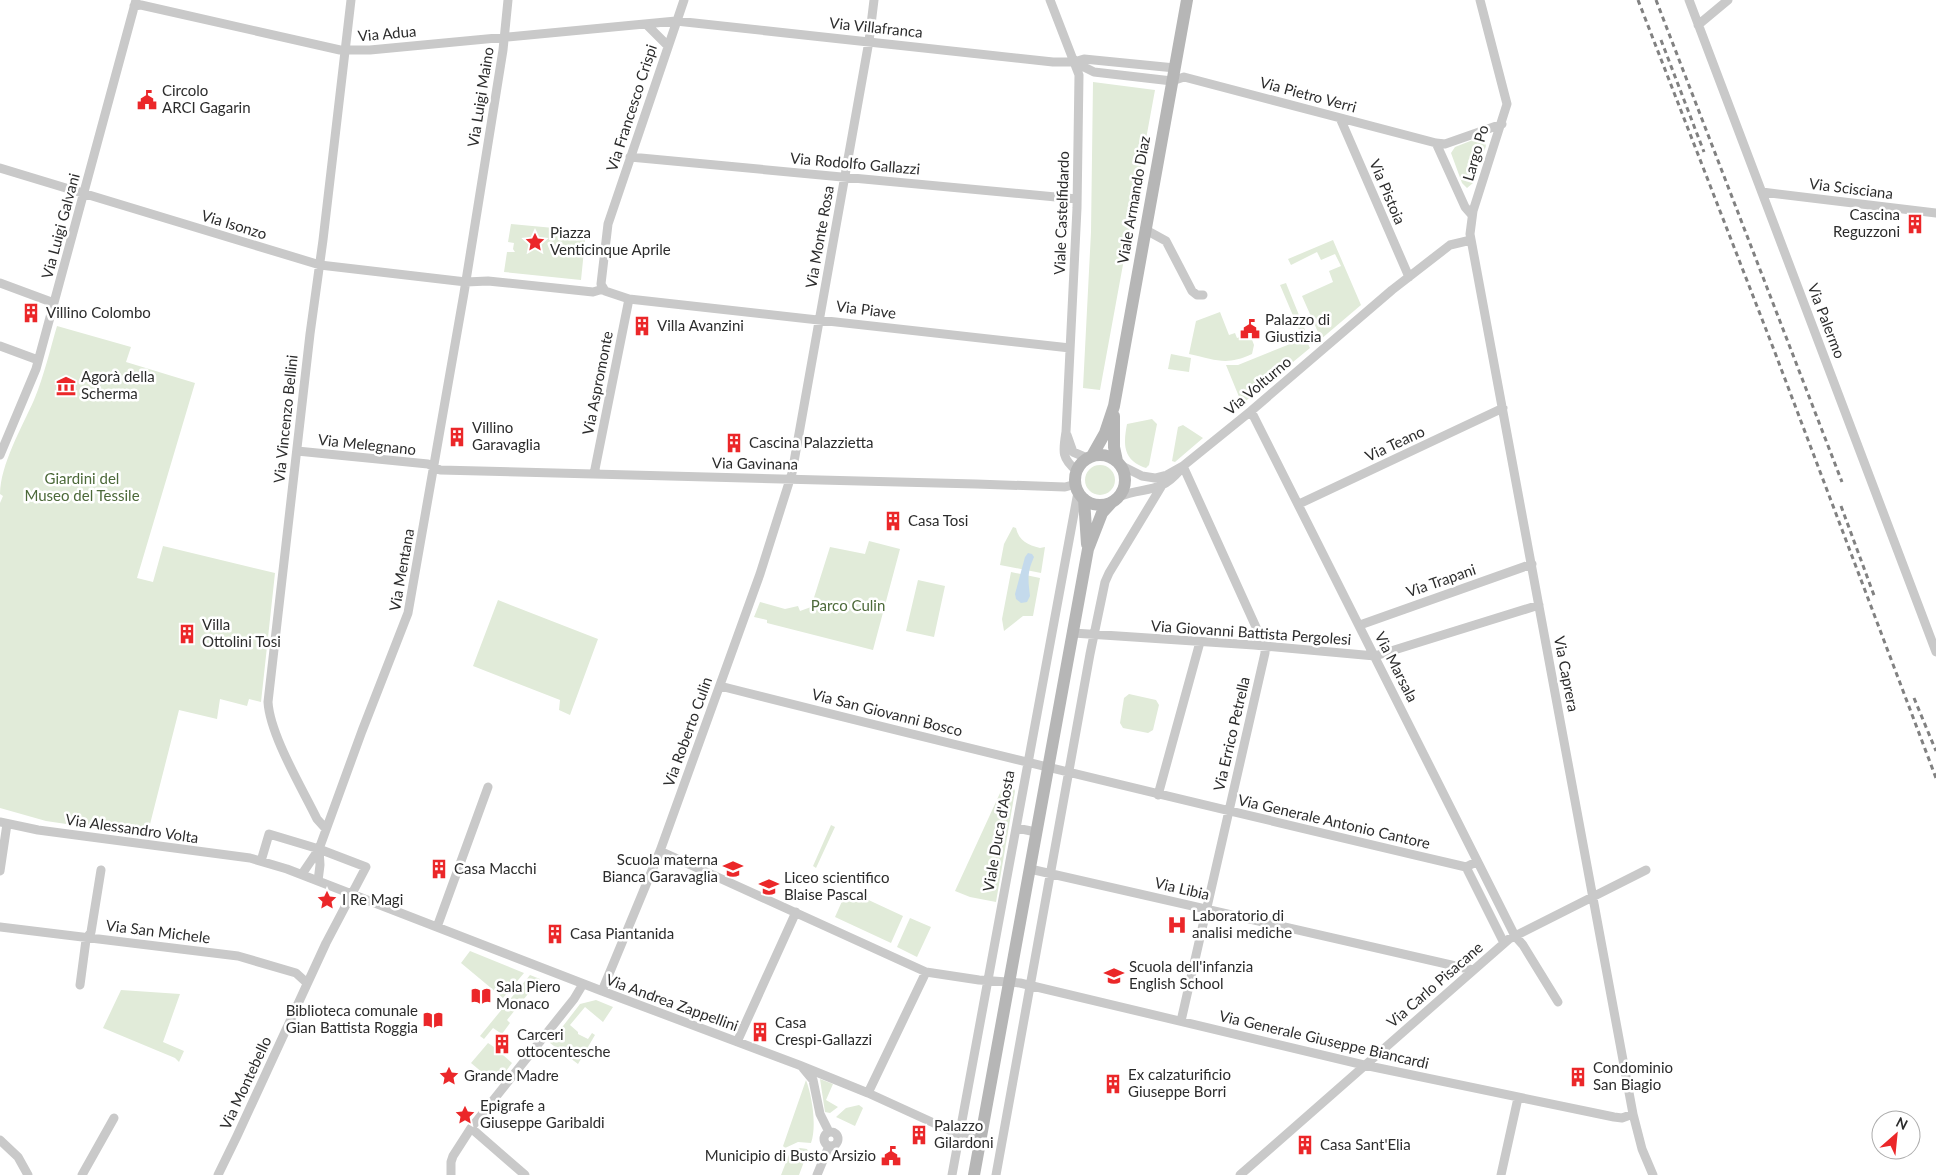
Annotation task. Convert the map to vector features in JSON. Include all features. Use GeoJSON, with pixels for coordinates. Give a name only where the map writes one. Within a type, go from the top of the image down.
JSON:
{"type":"FeatureCollection","features":[{"type":"Feature","properties":{"kind":"main road","name":"Viale Armando Diaz"},"geometry":{"type":"LineString","coordinates":[[1089,457],[1105,433],[1114,406],[1187,0]]}},
{"type":"Feature","properties":{"kind":"main road","name":"Viale Armando Diaz"},"geometry":{"type":"LineString","coordinates":[[1114,406],[1114,447],[1119,463]]}},
{"type":"Feature","properties":{"kind":"main road"},"geometry":{"type":"LineString","coordinates":[[974,1175],[1088,549],[1102,513],[1122,492],[1126,479],[1119,463],[1105,455],[1089,457],[1082,461],[1077,471],[1088,549]]}},
{"type":"Feature","properties":{"kind":"main road"},"geometry":{"type":"LineString","coordinates":[[1079,492],[1096,504],[1104,505],[1115,500]]}},
{"type":"Feature","properties":{"kind":"street","name":"Via Vincenzo Bellini"},"geometry":{"type":"LineString","coordinates":[[326,829],[317,819],[291,767],[272,725],[269,709],[296,452],[351,0]]}},
{"type":"Feature","properties":{"kind":"street","name":"Via Luigi Maino"},"geometry":{"type":"LineString","coordinates":[[466,282],[505,37],[508,0]]}},
{"type":"Feature","properties":{"kind":"street","name":"Via Francesco Crispi"},"geometry":{"type":"LineString","coordinates":[[603,289],[601,284],[608,224],[667,45],[684,0]]}},
{"type":"Feature","properties":{"kind":"street","name":"Via Monte Rosa"},"geometry":{"type":"LineString","coordinates":[[790,479],[869,41],[874,0]]}},
{"type":"Feature","properties":{"kind":"street","name":"Viale Castelfidardo"},"geometry":{"type":"LineString","coordinates":[[1050,0],[1079,75],[1077,199],[1064,456],[1077,471]]}},
{"type":"Feature","properties":{"kind":"street"},"geometry":{"type":"LineString","coordinates":[[1480,0],[1507,101],[1502,124]]}},
{"type":"Feature","properties":{"kind":"street","name":"Via Palermo"},"geometry":{"type":"LineString","coordinates":[[1689,0],[1936,652]]}},
{"type":"Feature","properties":{"kind":"street"},"geometry":{"type":"LineString","coordinates":[[1698,25],[1728,0]]}},
{"type":"Feature","properties":{"kind":"street","name":"Via Adua"},"geometry":{"type":"LineString","coordinates":[[135,3],[345,50],[370,50],[676,21]]}},
{"type":"Feature","properties":{"kind":"street","name":"Via Luigi Galvani"},"geometry":{"type":"LineString","coordinates":[[0,455],[38,360],[135,3]]}},
{"type":"Feature","properties":{"kind":"street","name":"Via Villafranca"},"geometry":{"type":"LineString","coordinates":[[676,21],[1053,62],[1074,62]]}},
{"type":"Feature","properties":{"kind":"street"},"geometry":{"type":"LineString","coordinates":[[646,24],[667,45]]}},
{"type":"Feature","properties":{"kind":"street","name":"Via Pietro Verri"},"geometry":{"type":"LineString","coordinates":[[1074,62],[1094,72],[1173,74],[1241,90],[1436,143]]}},
{"type":"Feature","properties":{"kind":"street","name":"Via Pistoia"},"geometry":{"type":"LineString","coordinates":[[1340,118],[1409,277]]}},
{"type":"Feature","properties":{"kind":"street","name":"Largo Po"},"geometry":{"type":"LineString","coordinates":[[1436,143],[1445,144],[1502,124]]}},
{"type":"Feature","properties":{"kind":"street","name":"Largo Po"},"geometry":{"type":"LineString","coordinates":[[1471,240],[1472,215],[1502,124]]}},
{"type":"Feature","properties":{"kind":"street","name":"Largo Po"},"geometry":{"type":"LineString","coordinates":[[1436,143],[1465,207],[1472,215]]}},
{"type":"Feature","properties":{"kind":"street","name":"Via Rodolfo Gallazzi"},"geometry":{"type":"LineString","coordinates":[[630,157],[1077,199]]}},
{"type":"Feature","properties":{"kind":"street","name":"Via Isonzo"},"geometry":{"type":"LineString","coordinates":[[0,168],[320,266],[466,282]]}},
{"type":"Feature","properties":{"kind":"street","name":"Via Scisciana"},"geometry":{"type":"LineString","coordinates":[[1762,192],[1936,213]]}},
{"type":"Feature","properties":{"kind":"street"},"geometry":{"type":"LineString","coordinates":[[1146,230],[1166,241],[1192,291],[1197,295],[1203,295]]}},
{"type":"Feature","properties":{"kind":"street","name":"Via Volturno"},"geometry":{"type":"LineString","coordinates":[[1183,466],[1409,277],[1450,245],[1471,240]]}},
{"type":"Feature","properties":{"kind":"street","name":"Via Caprera"},"geometry":{"type":"LineString","coordinates":[[1471,240],[1633,1114],[1642,1149],[1654,1175]]}},
{"type":"Feature","properties":{"kind":"street"},"geometry":{"type":"LineString","coordinates":[[466,282],[488,281],[593,292],[603,289],[608,293],[629,298]]}},
{"type":"Feature","properties":{"kind":"street","name":"Via Mentana"},"geometry":{"type":"LineString","coordinates":[[319,850],[406,622],[466,282]]}},
{"type":"Feature","properties":{"kind":"street"},"geometry":{"type":"LineString","coordinates":[[0,284],[54,303]]}},
{"type":"Feature","properties":{"kind":"street","name":"Via Piave"},"geometry":{"type":"LineString","coordinates":[[629,298],[1070,348]]}},
{"type":"Feature","properties":{"kind":"street","name":"Via Aspromonte"},"geometry":{"type":"LineString","coordinates":[[594,474],[629,298]]}},
{"type":"Feature","properties":{"kind":"street"},"geometry":{"type":"LineString","coordinates":[[0,346],[38,360]]}},
{"type":"Feature","properties":{"kind":"street","name":"Via Teano"},"geometry":{"type":"LineString","coordinates":[[1299,504],[1502,408]]}},
{"type":"Feature","properties":{"kind":"street","name":"Via Marsala"},"geometry":{"type":"LineString","coordinates":[[1251,411],[1360,625],[1476,862],[1515,936]]}},
{"type":"Feature","properties":{"kind":"street","name":"Viale Castelfidardo"},"geometry":{"type":"LineString","coordinates":[[1066,432],[1073,452],[1089,457]]}},
{"type":"Feature","properties":{"kind":"street","name":"Via Melegnano"},"geometry":{"type":"LineString","coordinates":[[296,452],[428,464],[434,467]]}},
{"type":"Feature","properties":{"kind":"street"},"geometry":{"type":"LineString","coordinates":[[1119,463],[1142,476],[1155,478],[1167,475],[1183,466]]}},
{"type":"Feature","properties":{"kind":"street"},"geometry":{"type":"LineString","coordinates":[[1115,500],[1136,491],[1161,487],[1172,480],[1183,466]]}},
{"type":"Feature","properties":{"kind":"street"},"geometry":{"type":"LineString","coordinates":[[1183,466],[1265,647]]}},
{"type":"Feature","properties":{"kind":"street","name":"Via Gavinana"},"geometry":{"type":"LineString","coordinates":[[434,467],[440,470],[1065,488],[1079,492]]}},
{"type":"Feature","properties":{"kind":"street","name":"Via Roberto Culin"},"geometry":{"type":"LineString","coordinates":[[602,991],[660,851],[763,567],[790,479]]}},
{"type":"Feature","properties":{"kind":"street"},"geometry":{"type":"LineString","coordinates":[[996,1175],[1068,773],[1107,577],[1161,487]]}},
{"type":"Feature","properties":{"kind":"street","name":"Viale Duca d'Aosta"},"geometry":{"type":"LineString","coordinates":[[952,1175],[1079,492]]}},
{"type":"Feature","properties":{"kind":"street","name":"Via Trapani"},"geometry":{"type":"LineString","coordinates":[[1360,625],[1532,564]]}},
{"type":"Feature","properties":{"kind":"street","name":"Via Giovanni Battista Pergolesi"},"geometry":{"type":"LineString","coordinates":[[1072,633],[1375,656],[1539,605]]}},
{"type":"Feature","properties":{"kind":"street"},"geometry":{"type":"LineString","coordinates":[[1158,795],[1200,642]]}},
{"type":"Feature","properties":{"kind":"street","name":"Via Errico Petrella"},"geometry":{"type":"LineString","coordinates":[[1181,1021],[1265,647]]}},
{"type":"Feature","properties":{"kind":"street","name":"Via San Giovanni Bosco"},"geometry":{"type":"LineString","coordinates":[[720,686],[1028,761],[1068,773]]}},
{"type":"Feature","properties":{"kind":"street","name":"Via Generale Antonio Cantore"},"geometry":{"type":"LineString","coordinates":[[1068,773],[1466,867]]}},
{"type":"Feature","properties":{"kind":"street"},"geometry":{"type":"LineString","coordinates":[[436,927],[488,787]]}},
{"type":"Feature","properties":{"kind":"street"},"geometry":{"type":"LineString","coordinates":[[0,871],[4,823]]}},
{"type":"Feature","properties":{"kind":"street","name":"Via Alessandro Volta"},"geometry":{"type":"LineString","coordinates":[[4,823],[38,830],[261,861],[302,874]]}},
{"type":"Feature","properties":{"kind":"street"},"geometry":{"type":"LineString","coordinates":[[1016,828],[1036,832]]}},
{"type":"Feature","properties":{"kind":"street"},"geometry":{"type":"LineString","coordinates":[[261,861],[269,834],[319,850]]}},
{"type":"Feature","properties":{"kind":"street"},"geometry":{"type":"LineString","coordinates":[[302,874],[319,850]]}},
{"type":"Feature","properties":{"kind":"street"},"geometry":{"type":"LineString","coordinates":[[318,881],[319,850]]}},
{"type":"Feature","properties":{"kind":"street","name":"Via Montebello"},"geometry":{"type":"LineString","coordinates":[[222,1170],[307,983],[366,867],[319,850]]}},
{"type":"Feature","properties":{"kind":"street","name":"Via Generale Giuseppe Biancardi"},"geometry":{"type":"LineString","coordinates":[[660,851],[926,972],[1030,985],[1364,1065],[1518,1098],[1614,1117],[1622,1118],[1633,1114]]}},
{"type":"Feature","properties":{"kind":"street"},"geometry":{"type":"LineString","coordinates":[[1476,862],[1466,867],[1504,943]]}},
{"type":"Feature","properties":{"kind":"street","name":"Via Libia"},"geometry":{"type":"LineString","coordinates":[[1030,869],[1473,970]]}},
{"type":"Feature","properties":{"kind":"street"},"geometry":{"type":"LineString","coordinates":[[80,985],[86,940],[91,932],[101,870]]}},
{"type":"Feature","properties":{"kind":"street","name":"Via Carlo Pisacane"},"geometry":{"type":"LineString","coordinates":[[1240,1175],[1504,943],[1646,870]]}},
{"type":"Feature","properties":{"kind":"street","name":"Via Andrea Zappellini"},"geometry":{"type":"LineString","coordinates":[[302,874],[351,895],[799,1065],[868,1093],[960,1135],[980,1140]]}},
{"type":"Feature","properties":{"kind":"street"},"geometry":{"type":"LineString","coordinates":[[737,1042],[796,912]]}},
{"type":"Feature","properties":{"kind":"street","name":"Via San Michele"},"geometry":{"type":"LineString","coordinates":[[0,927],[238,956],[296,972],[307,983]]}},
{"type":"Feature","properties":{"kind":"street"},"geometry":{"type":"LineString","coordinates":[[1515,936],[1523,945],[1558,1002]]}},
{"type":"Feature","properties":{"kind":"street"},"geometry":{"type":"LineString","coordinates":[[868,1093],[926,972]]}},
{"type":"Feature","properties":{"kind":"street"},"geometry":{"type":"LineString","coordinates":[[450,1175],[453,1157],[471,1128],[574,999],[583,984]]}},
{"type":"Feature","properties":{"kind":"street"},"geometry":{"type":"LineString","coordinates":[[799,1065],[814,1080],[820,1114],[829,1132],[825,1135],[824,1140],[829,1146],[817,1175]]}},
{"type":"Feature","properties":{"kind":"street"},"geometry":{"type":"LineString","coordinates":[[1501,1175],[1518,1098]]}},
{"type":"Feature","properties":{"kind":"street"},"geometry":{"type":"LineString","coordinates":[[82,1175],[114,1118]]}},
{"type":"Feature","properties":{"kind":"street"},"geometry":{"type":"LineString","coordinates":[[471,1128],[524,1175]]}},
{"type":"Feature","properties":{"kind":"street"},"geometry":{"type":"LineString","coordinates":[[0,1140],[18,1157],[28,1175]]}},
{"type":"Feature","properties":{"kind":"green space"},"geometry":{"type":"Polygon","coordinates":[[[1093,82],[1155,90],[1100,390],[1083,388],[1091,232],[1093,82]]]}},
{"type":"Feature","properties":{"kind":"green space"},"geometry":{"type":"Polygon","coordinates":[[[1478,138],[1484,139],[1486,146],[1473,183],[1467,188],[1462,183],[1451,153],[1455,147],[1478,138]]]}},
{"type":"Feature","properties":{"kind":"green space"},"geometry":{"type":"Polygon","coordinates":[[[511,224],[586,231],[581,280],[504,272],[507,252],[515,252],[513,249],[514,243],[508,242],[511,224]]]}},
{"type":"Feature","properties":{"kind":"green space"},"geometry":{"type":"Polygon","coordinates":[[[1333,240],[1361,305],[1321,339],[1302,296],[1333,282],[1329,271],[1341,266],[1335,254],[1321,260],[1317,252],[1291,265],[1288,259],[1333,240]]]}},
{"type":"Feature","properties":{"kind":"green space"},"geometry":{"type":"Polygon","coordinates":[[[1286,283],[1305,330],[1300,332],[1280,285],[1286,283]]]}},
{"type":"Feature","properties":{"kind":"green space"},"geometry":{"type":"Polygon","coordinates":[[[1220,312],[1229,335],[1235,333],[1237,338],[1246,335],[1248,338],[1251,337],[1254,345],[1252,354],[1235,360],[1221,361],[1189,354],[1196,321],[1220,312]]]}},
{"type":"Feature","properties":{"kind":"green space","name":"Giardini del Museo del Tessile"},"geometry":{"type":"Polygon","coordinates":[[[57,326],[131,347],[126,362],[195,383],[137,578],[153,582],[163,546],[275,573],[261,702],[249,699],[247,706],[220,699],[217,719],[179,710],[147,836],[46,821],[0,808],[0,503],[3,496],[0,494],[1,483],[12,446],[38,391],[57,326]]]}},
{"type":"Feature","properties":{"kind":"green space"},"geometry":{"type":"Polygon","coordinates":[[[1305,338],[1310,348],[1242,404],[1226,365],[1238,365],[1305,338]]]}},
{"type":"Feature","properties":{"kind":"green space"},"geometry":{"type":"Polygon","coordinates":[[[1171,354],[1191,358],[1189,372],[1168,369],[1171,354]]]}},
{"type":"Feature","properties":{"kind":"green space"},"geometry":{"type":"Polygon","coordinates":[[[1152,419],[1157,424],[1149,465],[1146,468],[1138,465],[1129,456],[1126,451],[1125,439],[1127,424],[1152,419]]]}},
{"type":"Feature","properties":{"kind":"green space"},"geometry":{"type":"Polygon","coordinates":[[[1183,425],[1203,438],[1175,462],[1172,461],[1178,427],[1183,425]]]}},
{"type":"Feature","properties":{"kind":"green space"},"geometry":{"type":"Polygon","coordinates":[[[1100,465],[1110,470],[1115,480],[1110,490],[1100,495],[1090,490],[1085,480],[1090,470],[1100,465]]]}},
{"type":"Feature","properties":{"kind":"green space"},"geometry":{"type":"Polygon","coordinates":[[[1013,527],[1016,528],[1019,536],[1025,542],[1040,548],[1045,547],[1041,573],[1000,565],[1004,544],[1013,527]]]}},
{"type":"Feature","properties":{"kind":"green space","name":"Parco Culin"},"geometry":{"type":"Polygon","coordinates":[[[869,541],[900,549],[873,650],[767,623],[767,620],[754,617],[760,602],[785,609],[798,606],[800,611],[811,607],[830,547],[865,554],[869,541]]]}},
{"type":"Feature","properties":{"kind":"green space"},"geometry":{"type":"Polygon","coordinates":[[[1011,572],[1040,578],[1033,616],[1023,616],[1004,631],[1002,619],[1011,572]]]}},
{"type":"Feature","properties":{"kind":"green space"},"geometry":{"type":"Polygon","coordinates":[[[918,580],[945,586],[934,637],[906,631],[918,580]]]}},
{"type":"Feature","properties":{"kind":"green space"},"geometry":{"type":"Polygon","coordinates":[[[498,600],[598,639],[570,715],[559,710],[560,700],[473,666],[498,600]]]}},
{"type":"Feature","properties":{"kind":"green space"},"geometry":{"type":"Polygon","coordinates":[[[1129,694],[1156,700],[1159,705],[1153,730],[1148,733],[1123,728],[1120,723],[1124,698],[1129,694]]]}},
{"type":"Feature","properties":{"kind":"green space"},"geometry":{"type":"Polygon","coordinates":[[[1006,780],[1012,784],[1015,791],[996,902],[970,897],[955,891],[1006,780]]]}},
{"type":"Feature","properties":{"kind":"green space"},"geometry":{"type":"Polygon","coordinates":[[[831,825],[835,827],[816,868],[813,866],[831,825]]]}},
{"type":"Feature","properties":{"kind":"green space"},"geometry":{"type":"Polygon","coordinates":[[[847,890],[903,916],[891,943],[835,917],[847,890]]]}},
{"type":"Feature","properties":{"kind":"green space"},"geometry":{"type":"Polygon","coordinates":[[[910,918],[931,927],[917,957],[897,947],[910,918]]]}},
{"type":"Feature","properties":{"kind":"green space"},"geometry":{"type":"Polygon","coordinates":[[[470,951],[524,973],[503,998],[461,963],[470,951]]]}},
{"type":"Feature","properties":{"kind":"green space"},"geometry":{"type":"Polygon","coordinates":[[[530,975],[540,979],[507,1020],[510,1023],[502,1034],[493,1028],[484,1039],[480,1036],[530,975]]]}},
{"type":"Feature","properties":{"kind":"green space"},"geometry":{"type":"Polygon","coordinates":[[[121,990],[180,994],[163,1042],[184,1051],[179,1062],[175,1058],[103,1028],[121,990]]]}},
{"type":"Feature","properties":{"kind":"green space"},"geometry":{"type":"Polygon","coordinates":[[[596,1000],[613,1007],[603,1022],[585,1007],[570,1025],[578,1034],[588,1039],[592,1033],[595,1035],[578,1064],[550,1043],[580,1004],[596,1000]]]}},
{"type":"Feature","properties":{"kind":"green space"},"geometry":{"type":"Polygon","coordinates":[[[488,1043],[503,1053],[512,1063],[496,1084],[471,1063],[488,1043]]]}},
{"type":"Feature","properties":{"kind":"green space"},"geometry":{"type":"Polygon","coordinates":[[[820,1079],[833,1084],[826,1100],[838,1107],[830,1113],[825,1112],[820,1079]]]}},
{"type":"Feature","properties":{"kind":"green space"},"geometry":{"type":"Polygon","coordinates":[[[806,1080],[813,1111],[814,1128],[811,1143],[798,1142],[785,1148],[783,1146],[806,1080]]]}},
{"type":"Feature","properties":{"kind":"green space"},"geometry":{"type":"Polygon","coordinates":[[[859,1105],[863,1108],[855,1126],[836,1117],[846,1108],[859,1105]]]}},
{"type":"Feature","properties":{"kind":"green space"},"geometry":{"type":"Polygon","coordinates":[[[800,1148],[807,1149],[808,1151],[799,1175],[781,1175],[790,1152],[800,1148]]]}},
{"type":"Feature","properties":{"kind":"water"},"geometry":{"type":"Polygon","coordinates":[[[1028,553],[1034,557],[1029,576],[1030,596],[1027,602],[1021,603],[1016,599],[1015,594],[1025,557],[1028,553]]]}},
{"type":"Feature","properties":{"kind":"railway"},"geometry":{"type":"LineString","coordinates":[[1638,0],[1774,350],[1936,778]]}},
{"type":"Feature","properties":{"kind":"railway"},"geometry":{"type":"LineString","coordinates":[[1656,0],[1842,482]]}},
{"type":"Feature","properties":{"kind":"railway"},"geometry":{"type":"LineString","coordinates":[[1661,40],[1704,152]]}},
{"type":"Feature","properties":{"kind":"railway"},"geometry":{"type":"LineString","coordinates":[[1841,506],[1875,598]]}},
{"type":"Feature","properties":{"kind":"railway"},"geometry":{"type":"LineString","coordinates":[[1914,698],[1936,751]]}},
{"type":"Feature","properties":{"kind":"place","name":"Circolo ARCI Gagarin"},"geometry":{"type":"Point","coordinates":[147,100]}},
{"type":"Feature","properties":{"kind":"place","name":"Cascina Reguzzoni"},"geometry":{"type":"Point","coordinates":[1915,224]}},
{"type":"Feature","properties":{"kind":"place","name":"Piazza Venticinque Aprile"},"geometry":{"type":"Point","coordinates":[535,242]}},
{"type":"Feature","properties":{"kind":"place","name":"Villino Colombo"},"geometry":{"type":"Point","coordinates":[31,313]}},
{"type":"Feature","properties":{"kind":"place","name":"Villa Avanzini"},"geometry":{"type":"Point","coordinates":[642,326]}},
{"type":"Feature","properties":{"kind":"place","name":"Palazzo di Giustizia"},"geometry":{"type":"Point","coordinates":[1250,329]}},
{"type":"Feature","properties":{"kind":"place","name":"Agorà della Scherma"},"geometry":{"type":"Point","coordinates":[66,386]}},
{"type":"Feature","properties":{"kind":"place","name":"Villino Garavaglia"},"geometry":{"type":"Point","coordinates":[457,437]}},
{"type":"Feature","properties":{"kind":"place","name":"Cascina Palazzietta"},"geometry":{"type":"Point","coordinates":[734,443]}},
{"type":"Feature","properties":{"kind":"place","name":"Casa Tosi"},"geometry":{"type":"Point","coordinates":[893,521]}},
{"type":"Feature","properties":{"kind":"place","name":"Villa Ottolini Tosi"},"geometry":{"type":"Point","coordinates":[187,634]}},
{"type":"Feature","properties":{"kind":"place","name":"Casa Macchi"},"geometry":{"type":"Point","coordinates":[439,869]}},
{"type":"Feature","properties":{"kind":"place","name":"Scuola materna Bianca Garavaglia"},"geometry":{"type":"Point","coordinates":[733,869]}},
{"type":"Feature","properties":{"kind":"place","name":"Liceo scientifico Blaise Pascal"},"geometry":{"type":"Point","coordinates":[769,887]}},
{"type":"Feature","properties":{"kind":"place","name":"I Re Magi"},"geometry":{"type":"Point","coordinates":[327,900]}},
{"type":"Feature","properties":{"kind":"place","name":"Laboratorio di analisi mediche"},"geometry":{"type":"Point","coordinates":[1177,925]}},
{"type":"Feature","properties":{"kind":"place","name":"Casa Piantanida"},"geometry":{"type":"Point","coordinates":[555,934]}},
{"type":"Feature","properties":{"kind":"place","name":"Scuola dell'infanzia English School"},"geometry":{"type":"Point","coordinates":[1114,976]}},
{"type":"Feature","properties":{"kind":"place","name":"Sala Piero Monaco"},"geometry":{"type":"Point","coordinates":[481,996]}},
{"type":"Feature","properties":{"kind":"place","name":"Biblioteca comunale Gian Battista Roggia"},"geometry":{"type":"Point","coordinates":[433,1020]}},
{"type":"Feature","properties":{"kind":"place","name":"Casa Crespi-Gallazzi"},"geometry":{"type":"Point","coordinates":[760,1032]}},
{"type":"Feature","properties":{"kind":"place","name":"Carceri ottocentesche"},"geometry":{"type":"Point","coordinates":[502,1044]}},
{"type":"Feature","properties":{"kind":"place","name":"Grande Madre"},"geometry":{"type":"Point","coordinates":[449,1076]}},
{"type":"Feature","properties":{"kind":"place","name":"Condominio San Biagio"},"geometry":{"type":"Point","coordinates":[1578,1077]}},
{"type":"Feature","properties":{"kind":"place","name":"Ex calzaturificio Giuseppe Borri"},"geometry":{"type":"Point","coordinates":[1113,1084]}},
{"type":"Feature","properties":{"kind":"place","name":"Epigrafe a Giuseppe Garibaldi"},"geometry":{"type":"Point","coordinates":[465,1115]}},
{"type":"Feature","properties":{"kind":"place","name":"Palazzo Gilardoni"},"geometry":{"type":"Point","coordinates":[919,1135]}},
{"type":"Feature","properties":{"kind":"place","name":"Casa Sant'Elia"},"geometry":{"type":"Point","coordinates":[1305,1145]}},
{"type":"Feature","properties":{"kind":"place","name":"Municipio di Busto Arsizio"},"geometry":{"type":"Point","coordinates":[891,1156]}}]}
